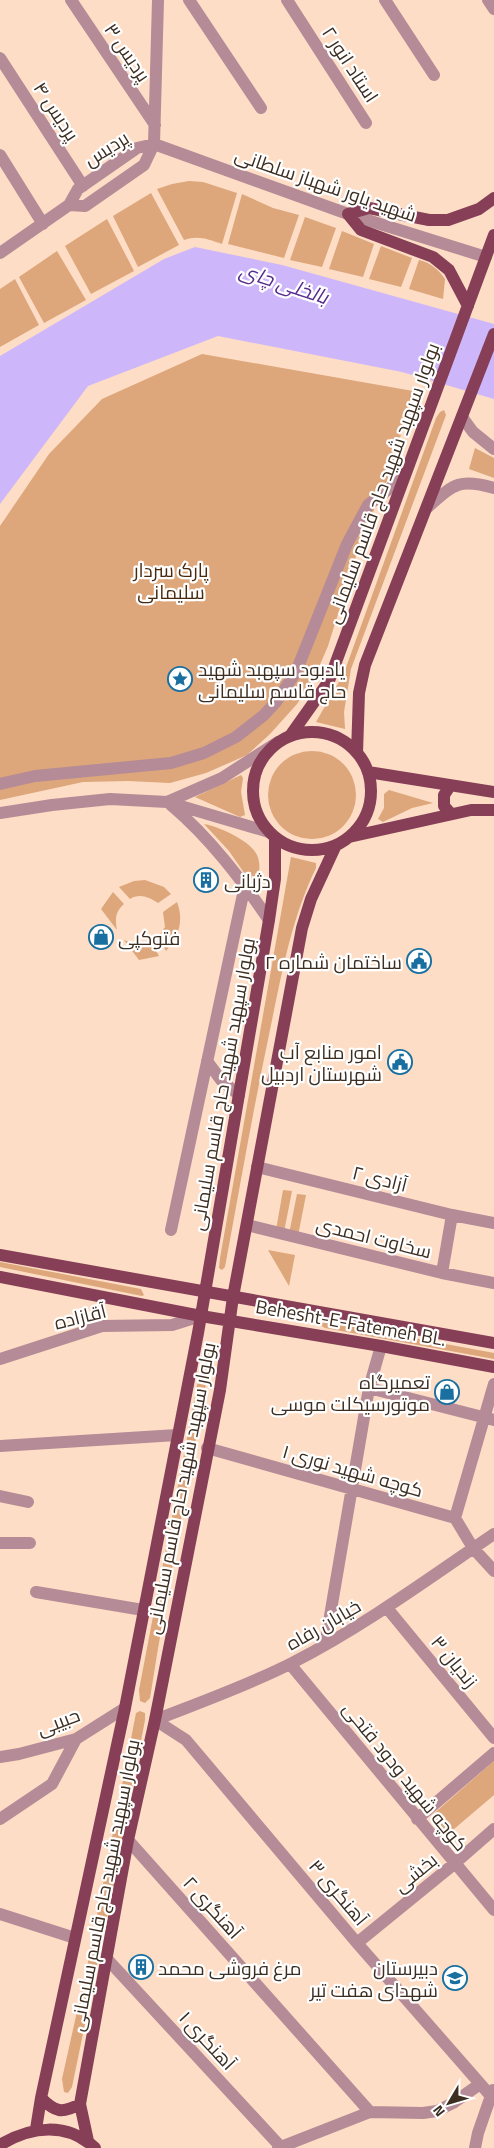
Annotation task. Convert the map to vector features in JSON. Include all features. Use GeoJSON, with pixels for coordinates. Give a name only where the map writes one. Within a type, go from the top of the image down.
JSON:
{"type":"FeatureCollection","features":[{"type":"Feature","properties":{"kind":"main road"},"geometry":{"type":"LineString","coordinates":[[467,310],[449,270],[433,257],[361,230],[348,214],[369,208],[429,220],[448,220],[479,209],[494,198]]}},
{"type":"Feature","properties":{"kind":"main road","name":"بولوار سپهبد شهید حاج قاسم سلیمانی"},"geometry":{"type":"LineString","coordinates":[[290,736],[329,681],[433,396],[467,310],[490,260],[494,235]]}},
{"type":"Feature","properties":{"kind":"main road"},"geometry":{"type":"LineString","coordinates":[[357,753],[359,693],[366,664],[494,334]]}},
{"type":"Feature","properties":{"kind":"main road"},"geometry":{"type":"LineString","coordinates":[[304,732],[326,734],[346,743],[357,753],[368,772],[371,786],[366,814],[359,826],[349,837],[336,845],[321,850],[305,850],[289,846],[272,835],[259,818],[253,802],[252,785],[256,768],[265,754],[278,742],[290,736],[304,732]]}},
{"type":"Feature","properties":{"kind":"main road"},"geometry":{"type":"LineString","coordinates":[[368,772],[494,792]]}},
{"type":"Feature","properties":{"kind":"main road"},"geometry":{"type":"LineString","coordinates":[[450,786],[444,795],[444,806],[451,814]]}},
{"type":"Feature","properties":{"kind":"main road"},"geometry":{"type":"LineString","coordinates":[[349,837],[470,810],[494,810]]}},
{"type":"Feature","properties":{"kind":"main road","name":"بولوار سپهبد شهید حاج قاسم سلیمانی"},"geometry":{"type":"LineString","coordinates":[[36,2129],[41,2098],[125,1708],[142,1610],[201,1316],[270,920],[275,878],[272,835]]}},
{"type":"Feature","properties":{"kind":"main road","name":"بولوار سپهبد شهید حاج قاسم سلیمانی"},"geometry":{"type":"LineString","coordinates":[[92,2145],[80,2104],[108,1960],[128,1840],[156,1720],[207,1448],[220,1390],[233,1297],[302,928],[311,899],[336,845]]}},
{"type":"Feature","properties":{"kind":"main road","name":"Behesht-E-Fatemeh BL."},"geometry":{"type":"LineString","coordinates":[[0,1255],[494,1343]]}},
{"type":"Feature","properties":{"kind":"main road","name":"Behesht-E-Fatemeh BL."},"geometry":{"type":"LineString","coordinates":[[0,1277],[201,1316],[494,1367]]}},
{"type":"Feature","properties":{"kind":"main road"},"geometry":{"type":"LineString","coordinates":[[41,2098],[58,2111],[70,2110],[80,2104]]}},
{"type":"Feature","properties":{"kind":"main road"},"geometry":{"type":"LineString","coordinates":[[0,2145],[16,2135],[36,2129],[54,2129],[72,2133],[92,2145]]}},
{"type":"Feature","properties":{"kind":"street","name":"پردیس ۳"},"geometry":{"type":"LineString","coordinates":[[71,0],[155,125]]}},
{"type":"Feature","properties":{"kind":"street"},"geometry":{"type":"LineString","coordinates":[[154,144],[158,0]]}},
{"type":"Feature","properties":{"kind":"street"},"geometry":{"type":"LineString","coordinates":[[189,0],[261,108]]}},
{"type":"Feature","properties":{"kind":"street","name":"استاد انور ۲"},"geometry":{"type":"LineString","coordinates":[[287,0],[366,123]]}},
{"type":"Feature","properties":{"kind":"street"},"geometry":{"type":"LineString","coordinates":[[385,0],[434,76]]}},
{"type":"Feature","properties":{"kind":"street"},"geometry":{"type":"LineString","coordinates":[[488,0],[494,9]]}},
{"type":"Feature","properties":{"kind":"street","name":"پردیس ۴"},"geometry":{"type":"LineString","coordinates":[[0,58],[82,186]]}},
{"type":"Feature","properties":{"kind":"street","name":"پردیس"},"geometry":{"type":"LineString","coordinates":[[0,253],[69,206],[78,189],[82,186],[137,148],[154,144]]}},
{"type":"Feature","properties":{"kind":"street","name":"پردیس"},"geometry":{"type":"LineString","coordinates":[[69,206],[85,206],[144,165],[154,144]]}},
{"type":"Feature","properties":{"kind":"street","name":"شهید یاور شهباز سلطانی"},"geometry":{"type":"LineString","coordinates":[[154,144],[348,214],[490,260]]}},
{"type":"Feature","properties":{"kind":"street"},"geometry":{"type":"LineString","coordinates":[[0,155],[43,224]]}},
{"type":"Feature","properties":{"kind":"street"},"geometry":{"type":"LineString","coordinates":[[463,415],[473,432],[494,450]]}},
{"type":"Feature","properties":{"kind":"street"},"geometry":{"type":"LineString","coordinates":[[0,784],[35,776],[171,763],[188,759],[220,746],[250,727],[276,702],[296,672],[347,544],[368,505],[404,478]]}},
{"type":"Feature","properties":{"kind":"street"},"geometry":{"type":"LineString","coordinates":[[428,507],[447,490],[460,483],[476,483],[494,488]]}},
{"type":"Feature","properties":{"kind":"street"},"geometry":{"type":"LineString","coordinates":[[167,802],[230,774],[278,742]]}},
{"type":"Feature","properties":{"kind":"street"},"geometry":{"type":"LineString","coordinates":[[0,813],[110,799],[167,802],[272,835]]}},
{"type":"Feature","properties":{"kind":"street"},"geometry":{"type":"LineString","coordinates":[[167,802],[192,823],[245,884],[270,920]]}},
{"type":"Feature","properties":{"kind":"street"},"geometry":{"type":"LineString","coordinates":[[171,1230],[245,884]]}},
{"type":"Feature","properties":{"kind":"street"},"geometry":{"type":"LineString","coordinates":[[207,1061],[221,1080],[238,1095]]}},
{"type":"Feature","properties":{"kind":"street","name":"آزادی ۲"},"geometry":{"type":"LineString","coordinates":[[258,1167],[452,1215],[494,1223]]}},
{"type":"Feature","properties":{"kind":"street"},"geometry":{"type":"LineString","coordinates":[[442,1273],[452,1215]]}},
{"type":"Feature","properties":{"kind":"street","name":"سخاوت احمدی"},"geometry":{"type":"LineString","coordinates":[[247,1225],[442,1273],[494,1283]]}},
{"type":"Feature","properties":{"kind":"street","name":"آقازاده"},"geometry":{"type":"LineString","coordinates":[[0,1359],[102,1326],[172,1325],[201,1316]]}},
{"type":"Feature","properties":{"kind":"street"},"geometry":{"type":"LineString","coordinates":[[325,1645],[369,1388],[381,1346]]}},
{"type":"Feature","properties":{"kind":"street"},"geometry":{"type":"LineString","coordinates":[[494,1384],[489,1419],[455,1518],[473,1548],[494,1571]]}},
{"type":"Feature","properties":{"kind":"street"},"geometry":{"type":"LineString","coordinates":[[369,1388],[489,1419]]}},
{"type":"Feature","properties":{"kind":"street"},"geometry":{"type":"LineString","coordinates":[[0,1446],[177,1435]]}},
{"type":"Feature","properties":{"kind":"street","name":"کوچه شهید نوری ۱"},"geometry":{"type":"LineString","coordinates":[[207,1448],[455,1518]]}},
{"type":"Feature","properties":{"kind":"street"},"geometry":{"type":"LineString","coordinates":[[0,1496],[28,1502]]}},
{"type":"Feature","properties":{"kind":"street","name":"خیابان رفاه"},"geometry":{"type":"LineString","coordinates":[[156,1720],[290,1664],[325,1645],[387,1608],[494,1534]]}},
{"type":"Feature","properties":{"kind":"street"},"geometry":{"type":"LineString","coordinates":[[0,1543],[30,1543]]}},
{"type":"Feature","properties":{"kind":"street"},"geometry":{"type":"LineString","coordinates":[[36,1592],[142,1610]]}},
{"type":"Feature","properties":{"kind":"street","name":"زندیان ۳"},"geometry":{"type":"LineString","coordinates":[[387,1608],[494,1738]]}},
{"type":"Feature","properties":{"kind":"street","name":"کوچه شهید ودود فتحی"},"geometry":{"type":"LineString","coordinates":[[290,1664],[494,1910]]}},
{"type":"Feature","properties":{"kind":"street","name":"حبیبی"},"geometry":{"type":"LineString","coordinates":[[0,1755],[76,1739],[125,1708]]}},
{"type":"Feature","properties":{"kind":"street","name":"آهنگری ۳"},"geometry":{"type":"LineString","coordinates":[[156,1720],[186,1740],[357,1943],[480,2084],[492,2091]]}},
{"type":"Feature","properties":{"kind":"street"},"geometry":{"type":"LineString","coordinates":[[0,1819],[52,1784],[76,1739]]}},
{"type":"Feature","properties":{"kind":"street"},"geometry":{"type":"LineString","coordinates":[[417,1819],[494,1752]]}},
{"type":"Feature","properties":{"kind":"street","name":"بخشی"},"geometry":{"type":"LineString","coordinates":[[357,1943],[494,1829]]}},
{"type":"Feature","properties":{"kind":"street","name":"آهنگری ۲"},"geometry":{"type":"LineString","coordinates":[[128,1840],[370,2112]]}},
{"type":"Feature","properties":{"kind":"street"},"geometry":{"type":"LineString","coordinates":[[0,1914],[75,1938]]}},
{"type":"Feature","properties":{"kind":"street","name":"آهنگری ۱"},"geometry":{"type":"LineString","coordinates":[[108,1960],[279,2147]]}},
{"type":"Feature","properties":{"kind":"street"},"geometry":{"type":"LineString","coordinates":[[279,2147],[370,2112],[423,2113],[437,2111],[480,2084]]}},
{"type":"Feature","properties":{"kind":"street"},"geometry":{"type":"LineString","coordinates":[[475,2148],[492,2091]]}},
{"type":"Feature","properties":{"kind":"green space"},"geometry":{"type":"Polygon","coordinates":[[[189,181],[203,182],[237,193],[222,244],[208,239],[184,240],[157,189],[189,181]]]}},
{"type":"Feature","properties":{"kind":"green space"},"geometry":{"type":"Polygon","coordinates":[[[151,193],[179,245],[138,267],[113,216],[151,193]]]}},
{"type":"Feature","properties":{"kind":"green space"},"geometry":{"type":"Polygon","coordinates":[[[242,194],[273,208],[299,215],[284,258],[228,244],[242,194]]]}},
{"type":"Feature","properties":{"kind":"green space"},"geometry":{"type":"Polygon","coordinates":[[[305,217],[336,228],[322,267],[290,260],[305,217]]]}},
{"type":"Feature","properties":{"kind":"green space"},"geometry":{"type":"Polygon","coordinates":[[[107,219],[134,271],[91,294],[65,246],[107,219]]]}},
{"type":"Feature","properties":{"kind":"green space"},"geometry":{"type":"Polygon","coordinates":[[[342,231],[374,244],[363,277],[329,269],[342,231]]]}},
{"type":"Feature","properties":{"kind":"green space"},"geometry":{"type":"Polygon","coordinates":[[[381,246],[412,258],[401,287],[369,279],[381,246]]]}},
{"type":"Feature","properties":{"kind":"green space"},"geometry":{"type":"Polygon","coordinates":[[[57,251],[86,300],[44,323],[19,277],[57,251]]]}},
{"type":"Feature","properties":{"kind":"green space"},"geometry":{"type":"Polygon","coordinates":[[[419,260],[434,267],[445,279],[443,299],[409,289],[419,260]]]}},
{"type":"Feature","properties":{"kind":"green space"},"geometry":{"type":"Polygon","coordinates":[[[15,279],[39,325],[0,347],[0,289],[15,279]]]}},
{"type":"Feature","properties":{"kind":"green space","name":"پارک سردار سلیمانی"},"geometry":{"type":"Polygon","coordinates":[[[202,354],[413,391],[390,474],[362,537],[328,646],[316,674],[297,704],[270,734],[247,755],[206,773],[170,783],[128,781],[83,782],[0,800],[0,526],[49,454],[102,399],[202,354]]]}},
{"type":"Feature","properties":{"kind":"green space"},"geometry":{"type":"Polygon","coordinates":[[[444,410],[446,415],[351,669],[344,712],[345,729],[316,722],[344,673],[436,418],[444,410]]]}},
{"type":"Feature","properties":{"kind":"green space"},"geometry":{"type":"Polygon","coordinates":[[[475,448],[494,458],[494,478],[469,469],[475,448]]]}},
{"type":"Feature","properties":{"kind":"green space"},"geometry":{"type":"Polygon","coordinates":[[[312,751],[329,754],[343,764],[353,778],[356,795],[353,812],[343,826],[329,836],[312,839],[295,836],[281,826],[271,812],[268,795],[271,778],[281,764],[295,754],[312,751]]]}},
{"type":"Feature","properties":{"kind":"green space"},"geometry":{"type":"Polygon","coordinates":[[[241,775],[243,778],[241,792],[245,815],[240,817],[195,797],[241,775]]]}},
{"type":"Feature","properties":{"kind":"green space"},"geometry":{"type":"Polygon","coordinates":[[[389,790],[433,803],[412,808],[383,822],[378,819],[384,808],[384,794],[389,790]]]}},
{"type":"Feature","properties":{"kind":"green space"},"geometry":{"type":"Polygon","coordinates":[[[204,824],[234,835],[254,850],[259,864],[256,890],[229,851],[204,824]]]}},
{"type":"Feature","properties":{"kind":"green space"},"geometry":{"type":"Polygon","coordinates":[[[291,857],[316,863],[316,868],[300,906],[284,965],[259,1085],[225,1267],[222,1270],[219,1268],[220,1258],[291,857]]]}},
{"type":"Feature","properties":{"kind":"green space"},"geometry":{"type":"Polygon","coordinates":[[[145,880],[164,887],[171,894],[158,903],[144,896],[130,899],[119,887],[134,881],[145,880]]]}},
{"type":"Feature","properties":{"kind":"green space"},"geometry":{"type":"Polygon","coordinates":[[[113,892],[124,904],[116,916],[117,930],[101,909],[113,892]]]}},
{"type":"Feature","properties":{"kind":"green space"},"geometry":{"type":"Polygon","coordinates":[[[177,902],[180,915],[179,928],[174,940],[166,951],[158,937],[165,927],[163,912],[177,902]]]}},
{"type":"Feature","properties":{"kind":"green space"},"geometry":{"type":"Polygon","coordinates":[[[124,940],[138,945],[151,942],[159,956],[139,960],[124,940]]]}},
{"type":"Feature","properties":{"kind":"green space"},"geometry":{"type":"Polygon","coordinates":[[[283,1190],[292,1191],[284,1232],[276,1230],[283,1190]]]}},
{"type":"Feature","properties":{"kind":"green space"},"geometry":{"type":"Polygon","coordinates":[[[297,1194],[306,1195],[298,1236],[289,1234],[297,1194]]]}},
{"type":"Feature","properties":{"kind":"green space"},"geometry":{"type":"Polygon","coordinates":[[[268,1250],[295,1255],[289,1286],[268,1250]]]}},
{"type":"Feature","properties":{"kind":"green space"},"geometry":{"type":"Polygon","coordinates":[[[0,1262],[141,1289],[144,1295],[0,1267],[0,1262]]]}},
{"type":"Feature","properties":{"kind":"green space"},"geometry":{"type":"Polygon","coordinates":[[[322,1321],[494,1353],[494,1359],[325,1328],[320,1325],[322,1321]]]}},
{"type":"Feature","properties":{"kind":"green space"},"geometry":{"type":"Polygon","coordinates":[[[207,1349],[211,1355],[150,1698],[145,1703],[140,1701],[139,1690],[203,1354],[207,1349]]]}},
{"type":"Feature","properties":{"kind":"green space"},"geometry":{"type":"Polygon","coordinates":[[[140,1711],[145,1713],[145,1720],[72,2087],[68,2093],[64,2092],[62,2079],[88,1962],[136,1713],[140,1711]]]}},
{"type":"Feature","properties":{"kind":"green space"},"geometry":{"type":"Polygon","coordinates":[[[494,1761],[494,1795],[447,1835],[431,1816],[494,1761]]]}},
{"type":"Feature","properties":{"kind":"water","name":"بالخلی چای"},"geometry":{"type":"Polygon","coordinates":[[[195,247],[282,265],[494,324],[494,399],[402,372],[218,336],[88,386],[0,504],[0,356],[164,259],[195,247]]]}},
{"type":"Feature","properties":{"kind":"place","name":"یادبود سپهبد شهید حاج قاسم سلیمانی"},"geometry":{"type":"Point","coordinates":[180,679]}},
{"type":"Feature","properties":{"kind":"place","name":"دژبانی"},"geometry":{"type":"Point","coordinates":[206,880]}},
{"type":"Feature","properties":{"kind":"place","name":"فتوکپی"},"geometry":{"type":"Point","coordinates":[101,937]}},
{"type":"Feature","properties":{"kind":"place","name":"ساختمان شماره ۲"},"geometry":{"type":"Point","coordinates":[419,961]}},
{"type":"Feature","properties":{"kind":"place","name":"امور منابع آب شهرستان اردبیل"},"geometry":{"type":"Point","coordinates":[400,1062]}},
{"type":"Feature","properties":{"kind":"place","name":"تعمیرگاه موتورسیکلت موسی"},"geometry":{"type":"Point","coordinates":[447,1392]}},
{"type":"Feature","properties":{"kind":"place","name":"مرغ فروشی محمد"},"geometry":{"type":"Point","coordinates":[141,1967]}},
{"type":"Feature","properties":{"kind":"place","name":"دبیرستان شهدای هفت تیر"},"geometry":{"type":"Point","coordinates":[455,1978]}}]}
